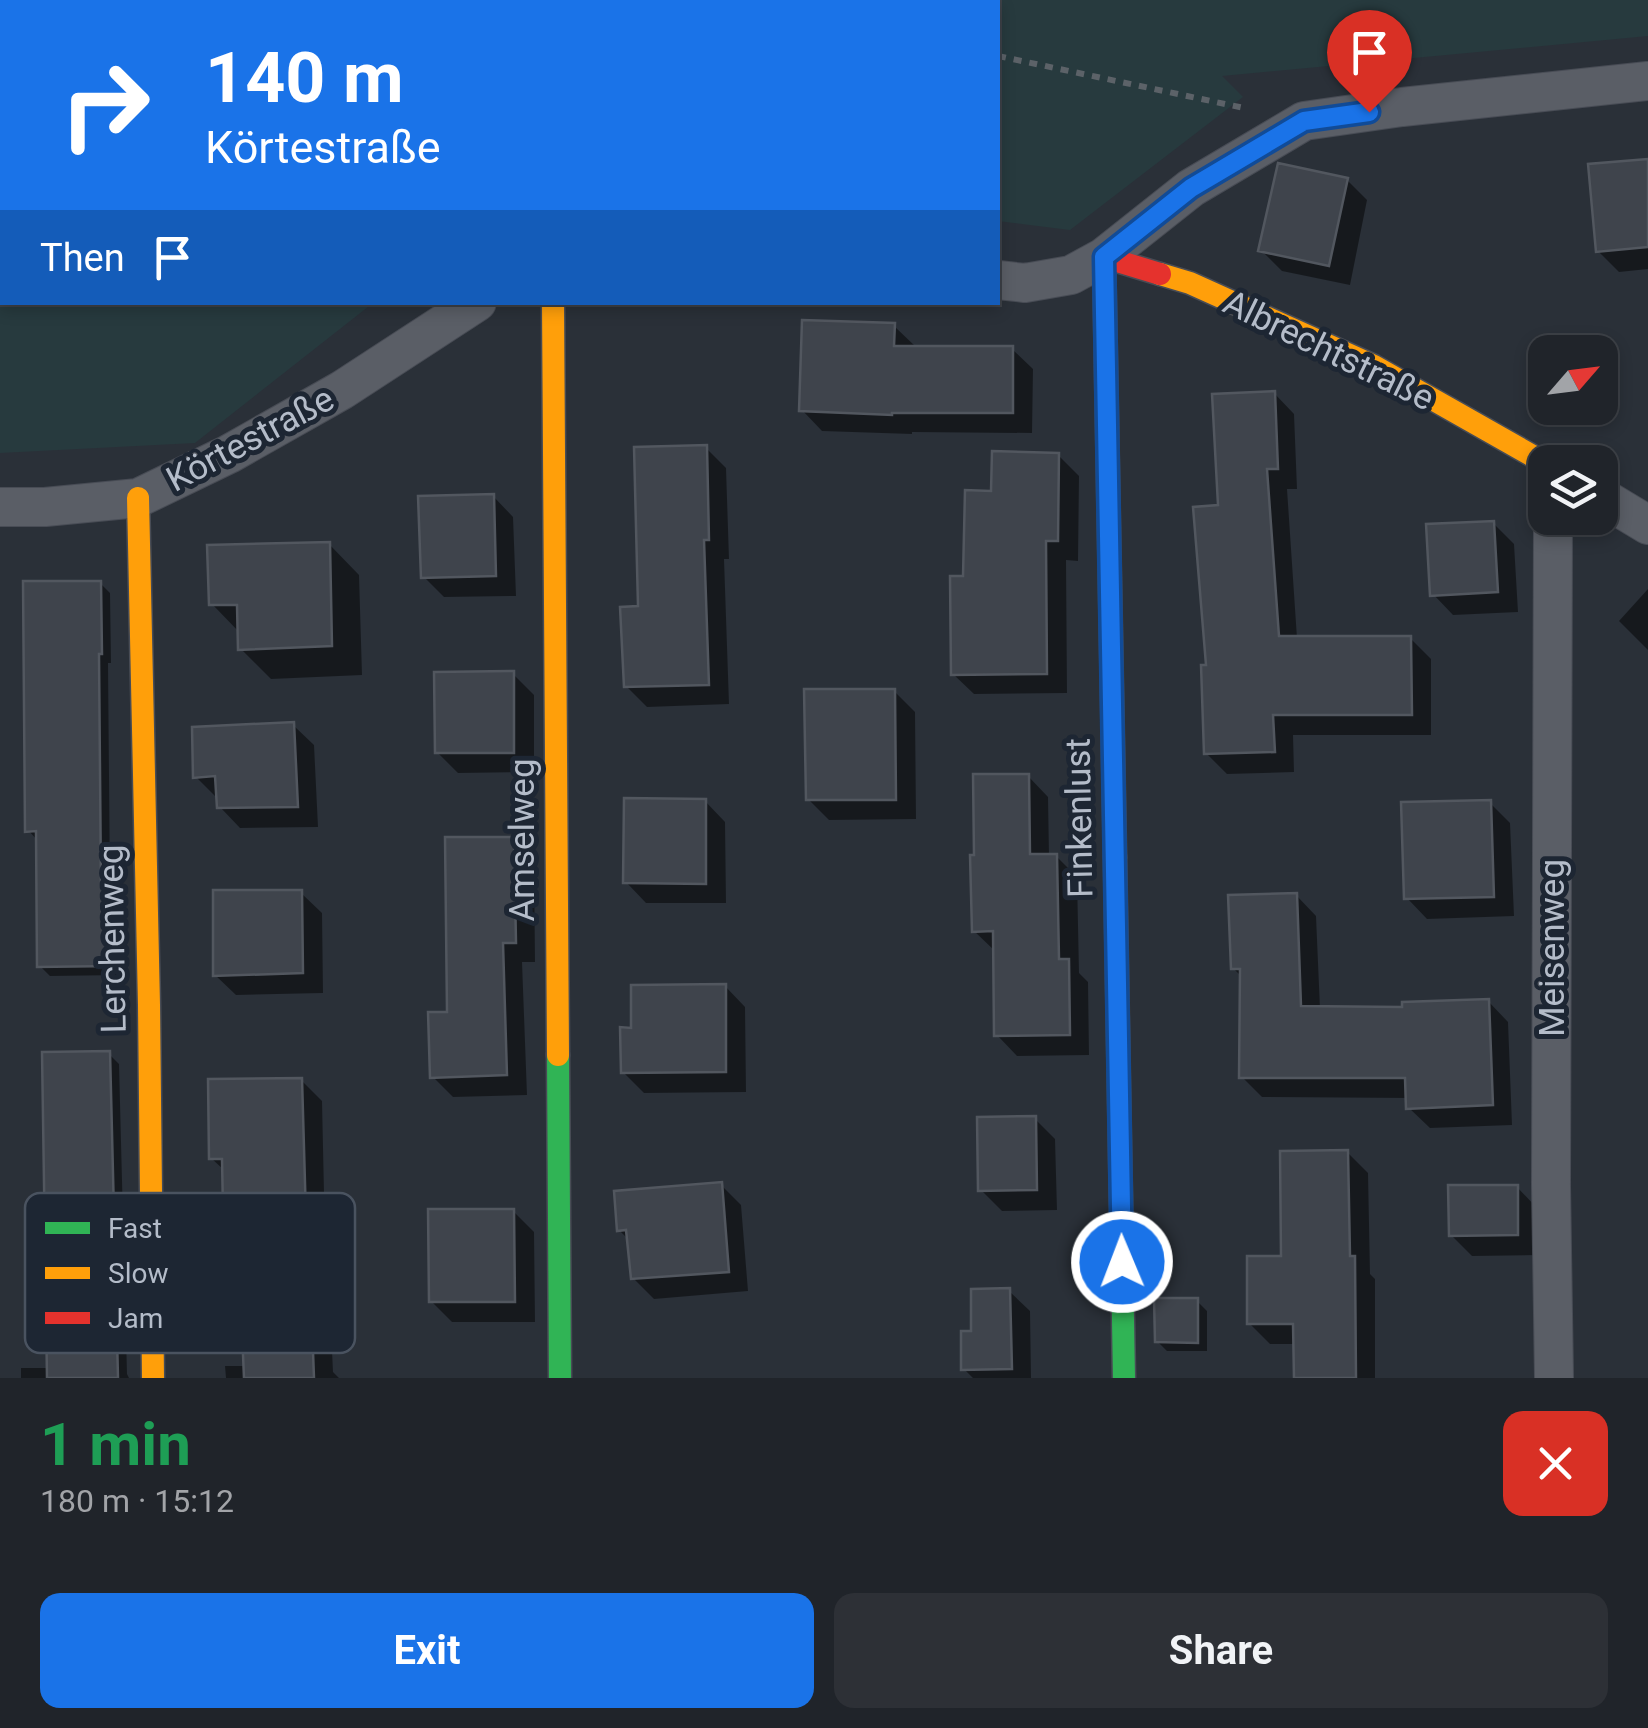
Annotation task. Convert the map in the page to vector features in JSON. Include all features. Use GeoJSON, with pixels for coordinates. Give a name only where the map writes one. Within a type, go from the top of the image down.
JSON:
{"type":"FeatureCollection","features":[{"type":"Feature","properties":{"kind":"street"},"geometry":{"type":"LineString","coordinates":[[1000,280],[1025,283],[1071,276],[1104,257],[1191,188],[1304,121],[1648,82]]}},
{"type":"Feature","properties":{"kind":"street","name":"Albrechtstraße"},"geometry":{"type":"LineString","coordinates":[[1104,257],[1190,283],[1374,366],[1528,453]]}},
{"type":"Feature","properties":{"kind":"street","name":"Finkenlust"},"geometry":{"type":"LineString","coordinates":[[1104,257],[1124,1378]]}},
{"type":"Feature","properties":{"kind":"street","name":"Körtestraße"},"geometry":{"type":"LineString","coordinates":[[0,508],[138,498],[228,454],[342,390],[471,305]]}},
{"type":"Feature","properties":{"kind":"street","name":"Amselweg"},"geometry":{"type":"LineString","coordinates":[[552,305],[560,1378]]}},
{"type":"Feature","properties":{"kind":"street","name":"Lerchenweg"},"geometry":{"type":"LineString","coordinates":[[138,498],[151,1193]]}},
{"type":"Feature","properties":{"kind":"street"},"geometry":{"type":"LineString","coordinates":[[1618,507],[1648,525]]}},
{"type":"Feature","properties":{"kind":"street","name":"Meisenweg"},"geometry":{"type":"LineString","coordinates":[[1553,535],[1554,1378]]}},
{"type":"Feature","properties":{"kind":"street","name":"Lerchenweg"},"geometry":{"type":"LineString","coordinates":[[153,1353],[153,1378]]}},
{"type":"Feature","properties":{"kind":"path"},"geometry":{"type":"LineString","coordinates":[[1000,56],[1304,121]]}},
{"type":"Feature","properties":{"kind":"green space"},"geometry":{"type":"Polygon","coordinates":[[[1000,0],[1648,0],[1648,36],[1222,76],[1243,97],[1070,230],[1000,221],[1000,0]]]}},
{"type":"Feature","properties":{"kind":"green space"},"geometry":{"type":"Polygon","coordinates":[[[0,305],[370,305],[195,443],[0,453],[0,305]]]}},
{"type":"Feature","properties":{"kind":"building"},"geometry":{"type":"Polygon","coordinates":[[[1648,159],[1648,247],[1596,252],[1588,164],[1648,159]]]}},
{"type":"Feature","properties":{"kind":"building"},"geometry":{"type":"Polygon","coordinates":[[[1278,163],[1348,178],[1329,266],[1258,251],[1278,163]]]}},
{"type":"Feature","properties":{"kind":"building"},"geometry":{"type":"Polygon","coordinates":[[[802,320],[895,323],[894,346],[1013,346],[1013,413],[892,415],[799,411],[802,320]]]}},
{"type":"Feature","properties":{"kind":"building"},"geometry":{"type":"Polygon","coordinates":[[[1275,391],[1278,469],[1267,469],[1279,636],[1411,636],[1412,715],[1273,715],[1275,752],[1204,754],[1201,665],[1206,665],[1193,507],[1218,505],[1212,394],[1275,391]]]}},
{"type":"Feature","properties":{"kind":"building"},"geometry":{"type":"Polygon","coordinates":[[[707,445],[709,540],[704,540],[709,685],[624,687],[620,607],[638,606],[634,447],[707,445]]]}},
{"type":"Feature","properties":{"kind":"building"},"geometry":{"type":"Polygon","coordinates":[[[992,451],[1059,453],[1058,541],[1046,541],[1047,674],[951,675],[950,576],[963,576],[965,490],[991,491],[992,451]]]}},
{"type":"Feature","properties":{"kind":"building"},"geometry":{"type":"Polygon","coordinates":[[[494,494],[496,576],[421,578],[418,496],[494,494]]]}},
{"type":"Feature","properties":{"kind":"building"},"geometry":{"type":"Polygon","coordinates":[[[1494,521],[1498,592],[1430,596],[1426,524],[1494,521]]]}},
{"type":"Feature","properties":{"kind":"building"},"geometry":{"type":"Polygon","coordinates":[[[330,542],[332,646],[238,650],[237,605],[209,605],[207,545],[330,542]]]}},
{"type":"Feature","properties":{"kind":"building"},"geometry":{"type":"Polygon","coordinates":[[[23,581],[101,581],[101,886],[112,886],[113,966],[37,967],[36,831],[25,832],[23,581]]]}},
{"type":"Feature","properties":{"kind":"building"},"geometry":{"type":"Polygon","coordinates":[[[514,671],[514,753],[435,753],[434,672],[514,671]]]}},
{"type":"Feature","properties":{"kind":"building"},"geometry":{"type":"Polygon","coordinates":[[[804,689],[895,689],[896,800],[806,800],[804,689]]]}},
{"type":"Feature","properties":{"kind":"building"},"geometry":{"type":"Polygon","coordinates":[[[294,722],[298,807],[217,808],[215,776],[193,778],[192,727],[294,722]]]}},
{"type":"Feature","properties":{"kind":"building"},"geometry":{"type":"Polygon","coordinates":[[[973,774],[1029,774],[1030,854],[1057,854],[1059,959],[1069,959],[1070,1035],[994,1036],[993,931],[972,932],[973,774]]]}},
{"type":"Feature","properties":{"kind":"building"},"geometry":{"type":"Polygon","coordinates":[[[624,798],[706,799],[706,884],[623,883],[624,798]]]}},
{"type":"Feature","properties":{"kind":"building"},"geometry":{"type":"Polygon","coordinates":[[[1491,800],[1494,897],[1404,899],[1401,802],[1491,800]]]}},
{"type":"Feature","properties":{"kind":"building"},"geometry":{"type":"Polygon","coordinates":[[[445,837],[514,837],[516,943],[503,943],[507,1075],[430,1078],[428,1012],[447,1012],[445,837]]]}},
{"type":"Feature","properties":{"kind":"building"},"geometry":{"type":"Polygon","coordinates":[[[213,890],[302,890],[303,973],[213,976],[213,890]]]}},
{"type":"Feature","properties":{"kind":"building"},"geometry":{"type":"Polygon","coordinates":[[[1297,893],[1301,1006],[1402,1007],[1402,1002],[1489,999],[1493,1105],[1406,1109],[1405,1078],[1239,1078],[1240,969],[1231,969],[1228,895],[1297,893]]]}},
{"type":"Feature","properties":{"kind":"building"},"geometry":{"type":"Polygon","coordinates":[[[726,984],[726,1072],[621,1073],[620,1027],[631,1028],[631,985],[726,984]]]}},
{"type":"Feature","properties":{"kind":"building"},"geometry":{"type":"Polygon","coordinates":[[[110,1051],[113,1193],[44,1193],[42,1052],[110,1051]]]}},
{"type":"Feature","properties":{"kind":"building"},"geometry":{"type":"Polygon","coordinates":[[[302,1078],[305,1193],[223,1193],[222,1159],[209,1159],[208,1079],[302,1078]]]}},
{"type":"Feature","properties":{"kind":"building"},"geometry":{"type":"Polygon","coordinates":[[[1036,1116],[1037,1190],[978,1191],[977,1117],[1036,1116]]]}},
{"type":"Feature","properties":{"kind":"building"},"geometry":{"type":"Polygon","coordinates":[[[1348,1150],[1350,1256],[1355,1256],[1356,1378],[1294,1378],[1293,1324],[1247,1324],[1247,1256],[1281,1256],[1280,1151],[1348,1150]]]}},
{"type":"Feature","properties":{"kind":"building"},"geometry":{"type":"Polygon","coordinates":[[[722,1182],[729,1272],[631,1279],[626,1230],[617,1231],[614,1191],[722,1182]]]}},
{"type":"Feature","properties":{"kind":"building"},"geometry":{"type":"Polygon","coordinates":[[[1448,1185],[1518,1185],[1518,1235],[1449,1236],[1448,1185]]]}},
{"type":"Feature","properties":{"kind":"building"},"geometry":{"type":"Polygon","coordinates":[[[428,1209],[514,1209],[515,1302],[429,1302],[428,1209]]]}},
{"type":"Feature","properties":{"kind":"building"},"geometry":{"type":"Polygon","coordinates":[[[1010,1288],[1012,1369],[961,1370],[961,1331],[971,1331],[971,1289],[1010,1288]]]}},
{"type":"Feature","properties":{"kind":"building"},"geometry":{"type":"Polygon","coordinates":[[[1154,1298],[1198,1298],[1198,1343],[1155,1342],[1154,1298]]]}},
{"type":"Feature","properties":{"kind":"building"},"geometry":{"type":"Polygon","coordinates":[[[47,1353],[117,1353],[118,1378],[47,1378],[47,1353]]]}},
{"type":"Feature","properties":{"kind":"building"},"geometry":{"type":"Polygon","coordinates":[[[243,1353],[313,1353],[314,1378],[244,1378],[243,1353]]]}},
{"type":"Feature","properties":{"kind":"traffic: fast"},"geometry":{"type":"LineString","coordinates":[[1115,857],[1124,1378]]}},
{"type":"Feature","properties":{"kind":"traffic: fast"},"geometry":{"type":"LineString","coordinates":[[558,1055],[560,1378]]}},
{"type":"Feature","properties":{"kind":"traffic: slow"},"geometry":{"type":"LineString","coordinates":[[1160,274],[1190,283],[1374,366],[1528,453]]}},
{"type":"Feature","properties":{"kind":"traffic: slow"},"geometry":{"type":"LineString","coordinates":[[553,305],[558,1055]]}},
{"type":"Feature","properties":{"kind":"traffic: slow"},"geometry":{"type":"LineString","coordinates":[[138,498],[151,1193]]}},
{"type":"Feature","properties":{"kind":"traffic: slow"},"geometry":{"type":"LineString","coordinates":[[153,1353],[153,1378]]}},
{"type":"Feature","properties":{"kind":"traffic: jam"},"geometry":{"type":"LineString","coordinates":[[1115,857],[1104,257],[1160,274]]}},
{"type":"Feature","properties":{"kind":"route"},"geometry":{"type":"LineString","coordinates":[[1122,1262],[1104,257],[1191,188],[1304,121],[1369,112]]}}]}
